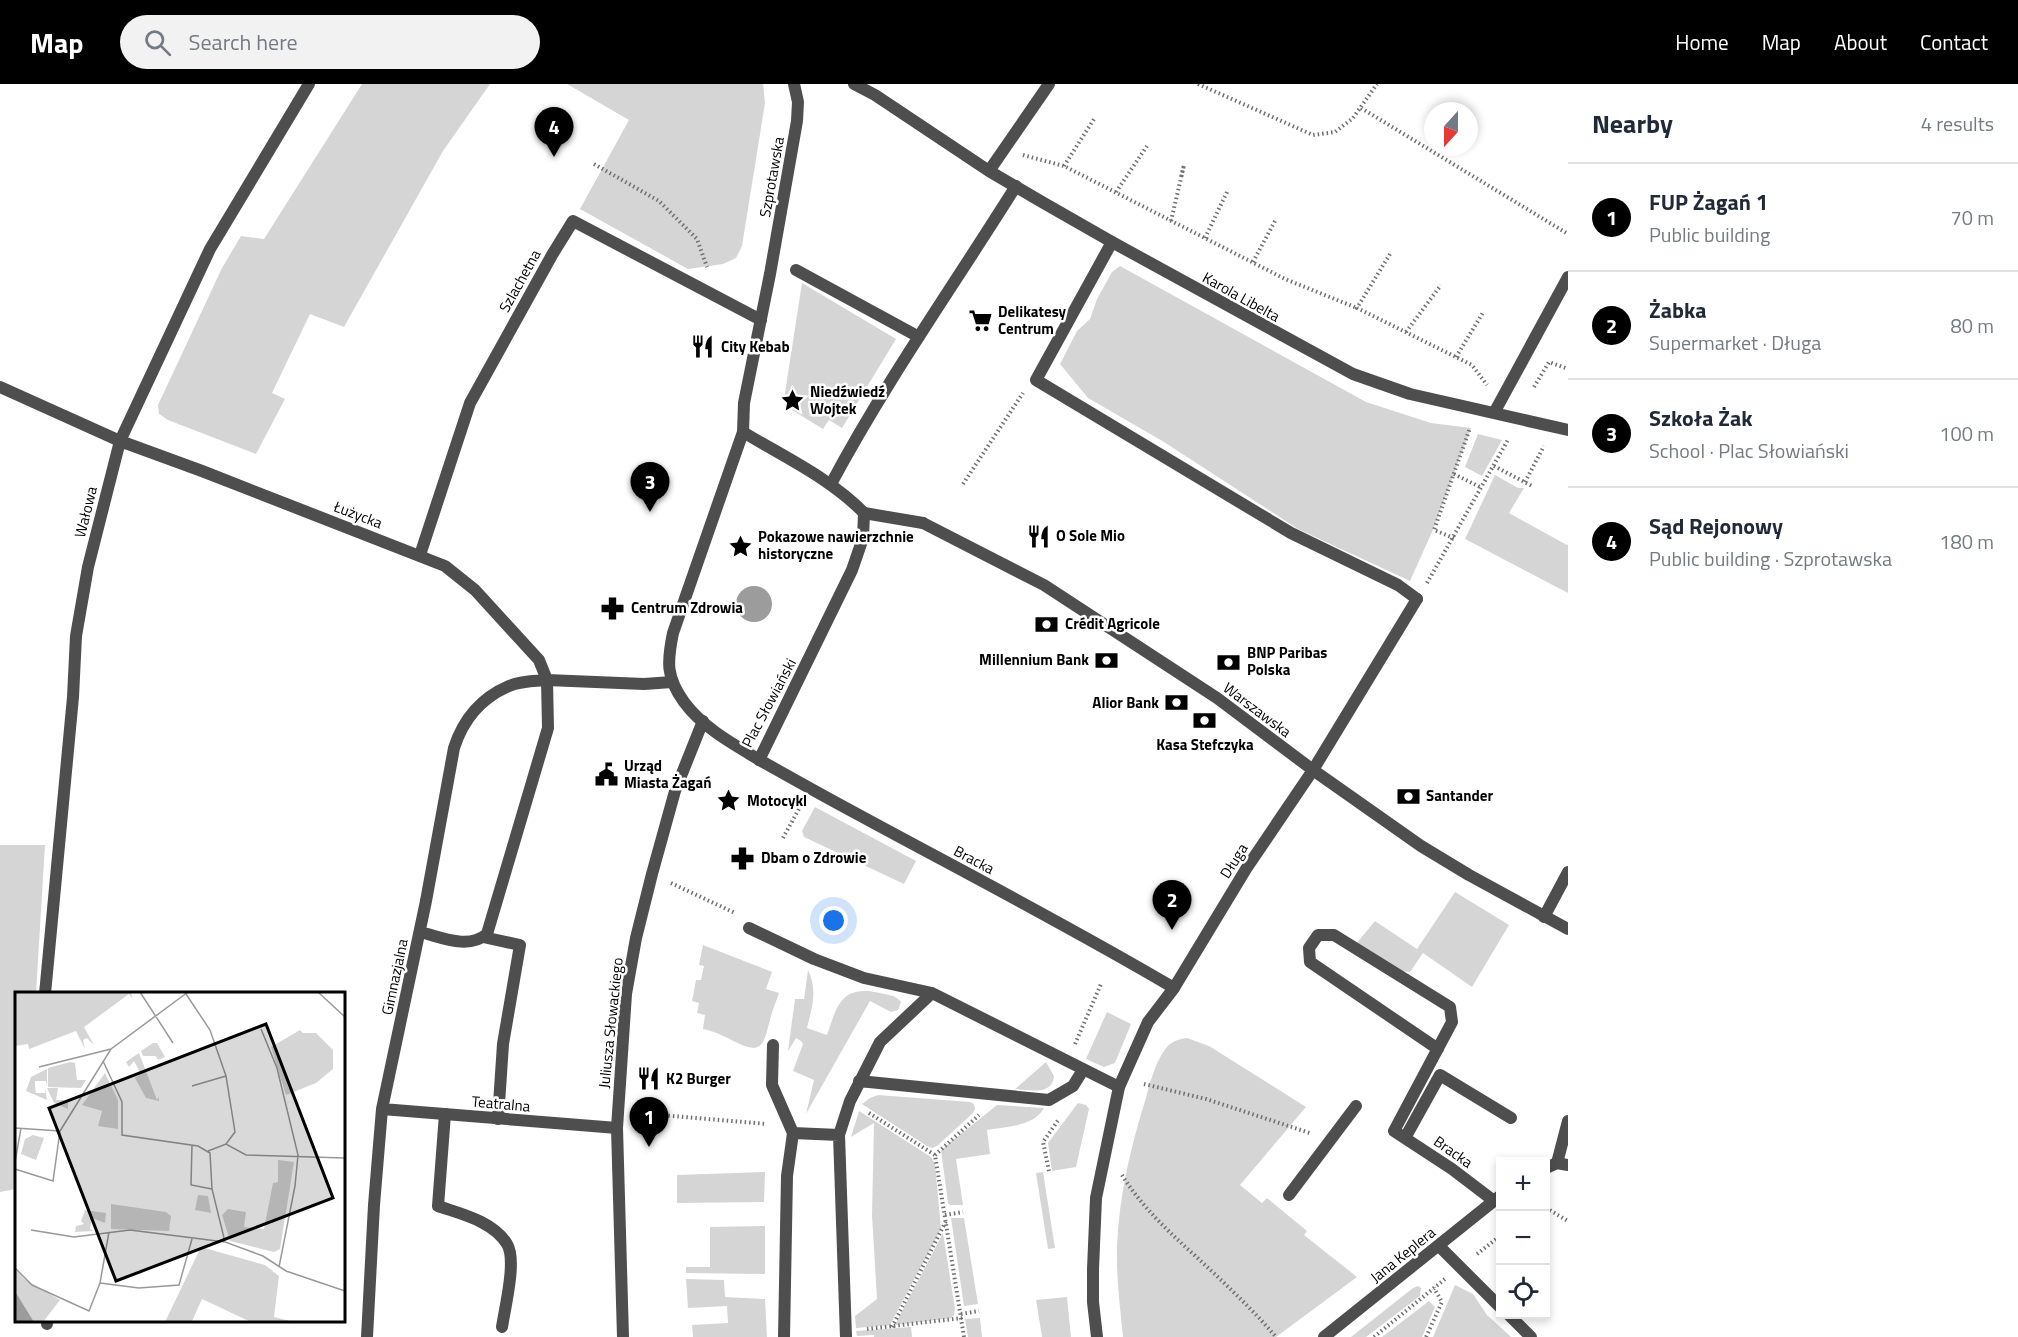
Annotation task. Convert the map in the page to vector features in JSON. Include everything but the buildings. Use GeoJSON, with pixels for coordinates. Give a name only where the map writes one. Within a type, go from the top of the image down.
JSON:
{"type":"FeatureCollection","features":[{"type":"Feature","properties":{"kind":"street","name":"Wałowa"},"geometry":{"type":"LineString","coordinates":[[45,992],[73,698],[76,636],[88,567],[120,441],[210,249],[309,84]]}},
{"type":"Feature","properties":{"kind":"street","name":"Szprotawska"},"geometry":{"type":"LineString","coordinates":[[761,320],[797,120],[798,102],[795,84]]}},
{"type":"Feature","properties":{"kind":"street","name":"Karola Libelta"},"geometry":{"type":"LineString","coordinates":[[854,84],[875,95],[988,171],[1353,374],[1410,394],[1497,408],[1509,416],[1568,429]]}},
{"type":"Feature","properties":{"kind":"street"},"geometry":{"type":"LineString","coordinates":[[988,171],[1049,84]]}},
{"type":"Feature","properties":{"kind":"street"},"geometry":{"type":"LineString","coordinates":[[831,484],[919,337],[1016,186]]}},
{"type":"Feature","properties":{"kind":"street","name":"Szlachetna"},"geometry":{"type":"LineString","coordinates":[[420,555],[470,403],[573,221],[761,320]]}},
{"type":"Feature","properties":{"kind":"street"},"geometry":{"type":"LineString","coordinates":[[1112,242],[1036,380],[1291,533],[1398,585],[1417,599]]}},
{"type":"Feature","properties":{"kind":"street"},"geometry":{"type":"LineString","coordinates":[[796,270],[919,337]]}},
{"type":"Feature","properties":{"kind":"street"},"geometry":{"type":"LineString","coordinates":[[1497,408],[1568,277]]}},
{"type":"Feature","properties":{"kind":"street"},"geometry":{"type":"LineString","coordinates":[[420,932],[471,942],[487,934],[548,728],[547,680],[644,684],[672,682],[668,666],[673,633],[743,432],[744,403],[761,320]]}},
{"type":"Feature","properties":{"kind":"street","name":"Łużycka"},"geometry":{"type":"LineString","coordinates":[[0,387],[120,441],[445,566],[476,590],[539,660],[547,680]]}},
{"type":"Feature","properties":{"kind":"street"},"geometry":{"type":"LineString","coordinates":[[743,432],[831,484],[849,497],[864,513]]}},
{"type":"Feature","properties":{"kind":"street","name":"Plac Słowiański"},"geometry":{"type":"LineString","coordinates":[[672,682],[685,702],[703,722],[726,740],[759,760],[852,570],[863,538],[864,513]]}},
{"type":"Feature","properties":{"kind":"street","name":"Warszawska"},"geometry":{"type":"LineString","coordinates":[[864,513],[922,523],[1044,585],[1208,692],[1421,846],[1568,929]]}},
{"type":"Feature","properties":{"kind":"street","name":"Długa"},"geometry":{"type":"LineString","coordinates":[[1097,1337],[1093,1302],[1096,1198],[1119,1087],[1148,1022],[1174,988],[1246,869],[1313,770],[1417,599]]}},
{"type":"Feature","properties":{"kind":"street","name":"Gimnazjalna"},"geometry":{"type":"LineString","coordinates":[[367,1337],[382,1109],[420,932],[458,733],[475,710],[510,685],[547,680]]}},
{"type":"Feature","properties":{"kind":"street","name":"Juliusza Słowackiego"},"geometry":{"type":"LineString","coordinates":[[623,1337],[617,1128],[626,994],[636,938],[675,791],[703,722]]}},
{"type":"Feature","properties":{"kind":"street","name":"Bracka"},"geometry":{"type":"LineString","coordinates":[[759,760],[1117,954],[1174,988]]}},
{"type":"Feature","properties":{"kind":"street"},"geometry":{"type":"LineString","coordinates":[[1544,917],[1568,872]]}},
{"type":"Feature","properties":{"kind":"street"},"geometry":{"type":"LineString","coordinates":[[748,928],[814,959],[864,978],[932,993],[1119,1087]]}},
{"type":"Feature","properties":{"kind":"street"},"geometry":{"type":"LineString","coordinates":[[1318,935],[1334,935],[1450,1007],[1452,1022],[1438,1049],[1310,962],[1309,948],[1318,935]]}},
{"type":"Feature","properties":{"kind":"street"},"geometry":{"type":"LineString","coordinates":[[483,937],[520,945],[503,1044],[498,1119]]}},
{"type":"Feature","properties":{"kind":"street"},"geometry":{"type":"LineString","coordinates":[[846,1334],[839,1135],[850,1101],[880,1042],[932,993]]}},
{"type":"Feature","properties":{"kind":"street"},"geometry":{"type":"LineString","coordinates":[[773,1045],[772,1085],[794,1132],[787,1176],[784,1337]]}},
{"type":"Feature","properties":{"kind":"street","name":"Bracka"},"geometry":{"type":"LineString","coordinates":[[1438,1049],[1394,1131],[1496,1197]]}},
{"type":"Feature","properties":{"kind":"street"},"geometry":{"type":"LineString","coordinates":[[859,1082],[1049,1100],[1073,1086],[1083,1070]]}},
{"type":"Feature","properties":{"kind":"street"},"geometry":{"type":"LineString","coordinates":[[1405,1138],[1440,1075],[1511,1118]]}},
{"type":"Feature","properties":{"kind":"street"},"geometry":{"type":"LineString","coordinates":[[1289,1195],[1356,1106]]}},
{"type":"Feature","properties":{"kind":"street","name":"Teatralna"},"geometry":{"type":"LineString","coordinates":[[382,1109],[617,1128]]}},
{"type":"Feature","properties":{"kind":"street"},"geometry":{"type":"LineString","coordinates":[[445,1114],[438,1206],[476,1219],[496,1232],[508,1245],[511,1263],[502,1327]]}},
{"type":"Feature","properties":{"kind":"street"},"geometry":{"type":"LineString","coordinates":[[1568,1120],[1557,1165],[1568,1173]]}},
{"type":"Feature","properties":{"kind":"street"},"geometry":{"type":"LineString","coordinates":[[794,1132],[839,1135]]}},
{"type":"Feature","properties":{"kind":"street","name":"Jana Keplera"},"geometry":{"type":"LineString","coordinates":[[1324,1337],[1496,1199]]}},
{"type":"Feature","properties":{"kind":"street"},"geometry":{"type":"LineString","coordinates":[[1439,1246],[1496,1303]]}},
{"type":"Feature","properties":{"kind":"street"},"geometry":{"type":"LineString","coordinates":[[1513,1319],[1531,1337]]}},
{"type":"Feature","properties":{"kind":"path"},"geometry":{"type":"LineString","coordinates":[[1198,84],[1313,135],[1335,132],[1353,118],[1377,84]]}},
{"type":"Feature","properties":{"kind":"path"},"geometry":{"type":"LineString","coordinates":[[1360,108],[1568,234]]}},
{"type":"Feature","properties":{"kind":"path"},"geometry":{"type":"LineString","coordinates":[[1064,166],[1094,119]]}},
{"type":"Feature","properties":{"kind":"path"},"geometry":{"type":"LineString","coordinates":[[1116,192],[1148,146]]}},
{"type":"Feature","properties":{"kind":"path"},"geometry":{"type":"LineString","coordinates":[[1005,147],[1029,158],[1064,166],[1285,279],[1357,308],[1472,365],[1497,408]]}},
{"type":"Feature","properties":{"kind":"path"},"geometry":{"type":"LineString","coordinates":[[594,164],[659,201],[697,239],[717,297]]}},
{"type":"Feature","properties":{"kind":"path"},"geometry":{"type":"LineString","coordinates":[[1171,220],[1184,165],[1181,178]]}},
{"type":"Feature","properties":{"kind":"path"},"geometry":{"type":"LineString","coordinates":[[1205,238],[1227,192]]}},
{"type":"Feature","properties":{"kind":"path"},"geometry":{"type":"LineString","coordinates":[[1252,262],[1275,221]]}},
{"type":"Feature","properties":{"kind":"path"},"geometry":{"type":"LineString","coordinates":[[1357,308],[1390,255]]}},
{"type":"Feature","properties":{"kind":"path"},"geometry":{"type":"LineString","coordinates":[[1406,332],[1442,285]]}},
{"type":"Feature","properties":{"kind":"path"},"geometry":{"type":"LineString","coordinates":[[1456,357],[1484,311]]}},
{"type":"Feature","properties":{"kind":"path"},"geometry":{"type":"LineString","coordinates":[[1509,416],[1539,382],[1550,362],[1568,369]]}},
{"type":"Feature","properties":{"kind":"path"},"geometry":{"type":"LineString","coordinates":[[963,484],[1023,392],[1036,380]]}},
{"type":"Feature","properties":{"kind":"path"},"geometry":{"type":"LineString","coordinates":[[1454,538],[1434,530],[1471,428]]}},
{"type":"Feature","properties":{"kind":"path"},"geometry":{"type":"LineString","coordinates":[[1417,599],[1510,437]]}},
{"type":"Feature","properties":{"kind":"path"},"geometry":{"type":"LineString","coordinates":[[1525,482],[1545,445]]}},
{"type":"Feature","properties":{"kind":"path"},"geometry":{"type":"LineString","coordinates":[[1494,466],[1532,486]]}},
{"type":"Feature","properties":{"kind":"path"},"geometry":{"type":"LineString","coordinates":[[1454,474],[1482,488]]}},
{"type":"Feature","properties":{"kind":"path"},"geometry":{"type":"LineString","coordinates":[[783,838],[803,801]]}},
{"type":"Feature","properties":{"kind":"path"},"geometry":{"type":"LineString","coordinates":[[1144,1084],[1206,1099],[1331,1140]]}},
{"type":"Feature","properties":{"kind":"path"},"geometry":{"type":"LineString","coordinates":[[850,1101],[936,1155],[964,1337]]}},
{"type":"Feature","properties":{"kind":"path"},"geometry":{"type":"LineString","coordinates":[[618,1111],[761,1122],[794,1132]]}},
{"type":"Feature","properties":{"kind":"path"},"geometry":{"type":"LineString","coordinates":[[1049,1171],[1043,1142],[1063,1114]]}},
{"type":"Feature","properties":{"kind":"path"},"geometry":{"type":"LineString","coordinates":[[1121,1173],[1148,1211],[1221,1280],[1276,1337]]}},
{"type":"Feature","properties":{"kind":"path"},"geometry":{"type":"LineString","coordinates":[[1550,1211],[1568,1221]]}},
{"type":"Feature","properties":{"kind":"path"},"geometry":{"type":"LineString","coordinates":[[945,1215],[963,1212]]}},
{"type":"Feature","properties":{"kind":"path"},"geometry":{"type":"LineString","coordinates":[[892,1326],[946,1221]]}},
{"type":"Feature","properties":{"kind":"path"},"geometry":{"type":"LineString","coordinates":[[1374,1337],[1496,1239]]}},
{"type":"Feature","properties":{"kind":"path"},"geometry":{"type":"LineString","coordinates":[[1426,1337],[1442,1302],[1434,1288]]}},
{"type":"Feature","properties":{"kind":"path"},"geometry":{"type":"LineString","coordinates":[[846,1334],[961,1316],[979,1311]]}},
{"type":"Feature","properties":{"kind":"shaded area"},"geometry":{"type":"Polygon","coordinates":[[[362,84],[490,84],[443,151],[344,327],[310,314],[272,393],[285,399],[256,454],[168,420],[159,414],[158,405],[222,268],[241,236],[264,239],[362,84]]]}},
{"type":"Feature","properties":{"kind":"shaded area"},"geometry":{"type":"Polygon","coordinates":[[[567,84],[763,84],[765,103],[742,246],[736,258],[723,264],[688,269],[580,209],[629,120],[567,84]]]}},
{"type":"Feature","properties":{"kind":"shaded area"},"geometry":{"type":"Polygon","coordinates":[[[1120,266],[1366,402],[1431,423],[1471,428],[1432,532],[1410,581],[1298,529],[1164,442],[1088,398],[1060,364],[1077,331],[1090,319],[1097,299],[1112,272],[1120,266]]]}},
{"type":"Feature","properties":{"kind":"shaded area"},"geometry":{"type":"Polygon","coordinates":[[[802,283],[896,339],[842,428],[829,420],[823,429],[787,407],[784,399],[802,283]]]}},
{"type":"Feature","properties":{"kind":"shaded area"},"geometry":{"type":"Polygon","coordinates":[[[1478,434],[1502,440],[1482,476],[1465,467],[1478,434]]]}},
{"type":"Feature","properties":{"kind":"shaded area"},"geometry":{"type":"Polygon","coordinates":[[[1495,475],[1518,488],[1524,488],[1509,513],[1568,544],[1568,593],[1465,539],[1495,475]]]}},
{"type":"Feature","properties":{"kind":"shaded area"},"geometry":{"type":"Polygon","coordinates":[[[754,586],[767,591],[772,604],[767,617],[754,622],[741,617],[736,604],[741,591],[754,586]]]}},
{"type":"Feature","properties":{"kind":"shaded area"},"geometry":{"type":"Polygon","coordinates":[[[815,807],[916,861],[904,884],[804,837],[802,831],[815,807]]]}},
{"type":"Feature","properties":{"kind":"shaded area"},"geometry":{"type":"Polygon","coordinates":[[[0,845],[45,845],[36,992],[15,992],[15,1189],[0,1192],[0,845]]]}},
{"type":"Feature","properties":{"kind":"shaded area"},"geometry":{"type":"Polygon","coordinates":[[[1455,892],[1509,925],[1472,987],[1423,953],[1410,972],[1398,971],[1356,944],[1375,921],[1417,949],[1455,892]]]}},
{"type":"Feature","properties":{"kind":"shaded area"},"geometry":{"type":"Polygon","coordinates":[[[703,945],[772,972],[766,989],[779,993],[765,1038],[760,1046],[755,1048],[742,1045],[703,1029],[705,1015],[697,1013],[699,1003],[692,1001],[696,980],[701,980],[704,966],[699,965],[703,945]]]}},
{"type":"Feature","properties":{"kind":"shaded area"},"geometry":{"type":"Polygon","coordinates":[[[808,970],[813,992],[807,1028],[827,1035],[838,1007],[849,995],[867,991],[892,996],[901,1002],[898,1010],[891,1012],[870,1001],[806,1114],[814,1080],[793,1071],[803,1044],[801,1041],[796,1038],[788,1051],[795,999],[804,999],[808,970]]]}},
{"type":"Feature","properties":{"kind":"shaded area"},"geometry":{"type":"Polygon","coordinates":[[[1107,1012],[1131,1024],[1115,1063],[1104,1067],[1086,1059],[1107,1012]]]}},
{"type":"Feature","properties":{"kind":"shaded area"},"geometry":{"type":"Polygon","coordinates":[[[1187,1038],[1209,1046],[1306,1107],[1240,1185],[1262,1203],[1267,1198],[1307,1231],[1304,1235],[1357,1277],[1276,1337],[1123,1337],[1117,1246],[1120,1208],[1131,1152],[1158,1062],[1168,1045],[1187,1038]]]}},
{"type":"Feature","properties":{"kind":"shaded area"},"geometry":{"type":"Polygon","coordinates":[[[1046,1062],[1054,1076],[1049,1087],[1033,1091],[1015,1089],[1046,1062]]]}},
{"type":"Feature","properties":{"kind":"shaded area"},"geometry":{"type":"Polygon","coordinates":[[[878,1095],[970,1102],[974,1104],[975,1109],[937,1146],[932,1148],[862,1104],[878,1095]]]}},
{"type":"Feature","properties":{"kind":"shaded area"},"geometry":{"type":"Polygon","coordinates":[[[1078,1103],[1086,1105],[1089,1109],[1076,1167],[1052,1171],[1048,1143],[1078,1103]]]}},
{"type":"Feature","properties":{"kind":"shaded area"},"geometry":{"type":"Polygon","coordinates":[[[997,1105],[1044,1108],[1027,1122],[987,1130],[990,1154],[956,1159],[963,1205],[950,1205],[941,1150],[997,1105]]]}},
{"type":"Feature","properties":{"kind":"shaded area"},"geometry":{"type":"Polygon","coordinates":[[[859,1111],[931,1157],[935,1164],[941,1229],[890,1325],[856,1328],[855,1316],[877,1299],[872,1215],[874,1123],[851,1137],[859,1111]]]}},
{"type":"Feature","properties":{"kind":"shaded area"},"geometry":{"type":"Polygon","coordinates":[[[765,1172],[764,1202],[677,1203],[677,1175],[765,1172]]]}},
{"type":"Feature","properties":{"kind":"shaded area"},"geometry":{"type":"Polygon","coordinates":[[[1043,1172],[1055,1248],[1048,1249],[1036,1173],[1043,1172]]]}},
{"type":"Feature","properties":{"kind":"shaded area"},"geometry":{"type":"Polygon","coordinates":[[[951,1218],[964,1218],[978,1304],[964,1306],[951,1218]]]}},
{"type":"Feature","properties":{"kind":"shaded area"},"geometry":{"type":"Polygon","coordinates":[[[765,1226],[765,1274],[686,1273],[686,1267],[710,1267],[710,1227],[765,1226]]]}},
{"type":"Feature","properties":{"kind":"shaded area"},"geometry":{"type":"Polygon","coordinates":[[[943,1233],[954,1315],[951,1318],[895,1325],[943,1233]]]}},
{"type":"Feature","properties":{"kind":"shaded area"},"geometry":{"type":"Polygon","coordinates":[[[686,1279],[724,1280],[725,1297],[765,1299],[767,1337],[693,1337],[692,1325],[728,1323],[727,1306],[688,1308],[686,1279]]]}},
{"type":"Feature","properties":{"kind":"shaded area"},"geometry":{"type":"Polygon","coordinates":[[[1455,1285],[1473,1294],[1487,1315],[1511,1337],[1433,1337],[1455,1285]]]}},
{"type":"Feature","properties":{"kind":"shaded area"},"geometry":{"type":"Polygon","coordinates":[[[1418,1286],[1421,1288],[1420,1296],[1366,1337],[1351,1337],[1413,1288],[1418,1286]]]}},
{"type":"Feature","properties":{"kind":"shaded area"},"geometry":{"type":"Polygon","coordinates":[[[1067,1297],[1071,1337],[1042,1337],[1036,1300],[1067,1297]]]}},
{"type":"Feature","properties":{"kind":"shaded area"},"geometry":{"type":"Polygon","coordinates":[[[1429,1301],[1435,1307],[1422,1337],[1382,1337],[1429,1301]]]}},
{"type":"Feature","properties":{"kind":"shaded area"},"geometry":{"type":"Polygon","coordinates":[[[980,1318],[982,1337],[968,1337],[965,1319],[980,1318]]]}},
{"type":"Feature","properties":{"kind":"shaded area"},"geometry":{"type":"Polygon","coordinates":[[[911,1327],[912,1337],[857,1336],[856,1331],[911,1327]]]}},
{"type":"Feature","properties":{"kind":"place","name":"Sąd Rejonowy"},"geometry":{"type":"Point","coordinates":[554,157]}},
{"type":"Feature","properties":{"kind":"place","name":"Delikatesy Centrum"},"geometry":{"type":"Point","coordinates":[980,321]}},
{"type":"Feature","properties":{"kind":"place","name":"City Kebab"},"geometry":{"type":"Point","coordinates":[703,347]}},
{"type":"Feature","properties":{"kind":"place","name":"Niedźwiedź Wojtek"},"geometry":{"type":"Point","coordinates":[792,401]}},
{"type":"Feature","properties":{"kind":"place","name":"Szkoła Żak"},"geometry":{"type":"Point","coordinates":[650,512]}},
{"type":"Feature","properties":{"kind":"place","name":"O Sole Mio"},"geometry":{"type":"Point","coordinates":[1038,536]}},
{"type":"Feature","properties":{"kind":"place","name":"Pokazowe nawierzchnie historyczne"},"geometry":{"type":"Point","coordinates":[740,546]}},
{"type":"Feature","properties":{"kind":"place","name":"Centrum Zdrowia"},"geometry":{"type":"Point","coordinates":[613,608]}},
{"type":"Feature","properties":{"kind":"place","name":"Crédit Agricole"},"geometry":{"type":"Point","coordinates":[1047,624]}},
{"type":"Feature","properties":{"kind":"place","name":"Millennium Bank"},"geometry":{"type":"Point","coordinates":[1107,660]}},
{"type":"Feature","properties":{"kind":"place","name":"BNP Paribas Polska"},"geometry":{"type":"Point","coordinates":[1229,662]}},
{"type":"Feature","properties":{"kind":"place","name":"Alior Bank"},"geometry":{"type":"Point","coordinates":[1177,703]}},
{"type":"Feature","properties":{"kind":"place","name":"Kasa Stefczyka"},"geometry":{"type":"Point","coordinates":[1205,721]}},
{"type":"Feature","properties":{"kind":"place","name":"Urząd Miasta Żagań"},"geometry":{"type":"Point","coordinates":[606,775]}},
{"type":"Feature","properties":{"kind":"place","name":"Santander"},"geometry":{"type":"Point","coordinates":[1408,796]}},
{"type":"Feature","properties":{"kind":"place","name":"Motocykl"},"geometry":{"type":"Point","coordinates":[729,801]}},
{"type":"Feature","properties":{"kind":"place","name":"Dbam o Zdrowie"},"geometry":{"type":"Point","coordinates":[743,858]}},
{"type":"Feature","properties":{"kind":"place","name":"Żabka"},"geometry":{"type":"Point","coordinates":[1172,930]}},
{"type":"Feature","properties":{"kind":"place","name":"K2 Burger"},"geometry":{"type":"Point","coordinates":[648,1079]}},
{"type":"Feature","properties":{"kind":"place","name":"FUP Żagań 1"},"geometry":{"type":"Point","coordinates":[649,1147]}}]}
